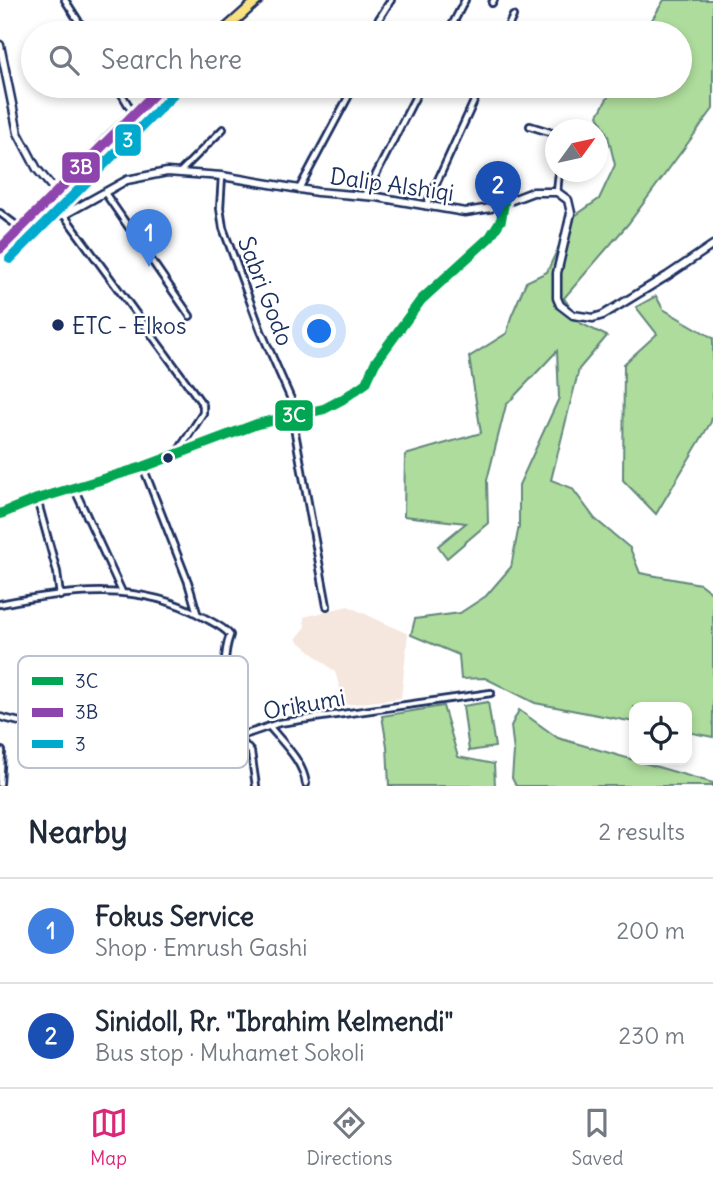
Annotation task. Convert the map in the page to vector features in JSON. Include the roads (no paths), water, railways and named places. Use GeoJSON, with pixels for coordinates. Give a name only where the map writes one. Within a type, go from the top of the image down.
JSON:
{"type":"FeatureCollection","features":[{"type":"Feature","properties":{"kind":"main road"},"geometry":{"type":"LineString","coordinates":[[234,21],[258,0]]}},
{"type":"Feature","properties":{"kind":"main road"},"geometry":{"type":"LineString","coordinates":[[0,249],[149,98]]}},
{"type":"Feature","properties":{"kind":"street"},"geometry":{"type":"LineString","coordinates":[[65,0],[78,21]]}},
{"type":"Feature","properties":{"kind":"street"},"geometry":{"type":"LineString","coordinates":[[377,21],[390,0]]}},
{"type":"Feature","properties":{"kind":"street"},"geometry":{"type":"LineString","coordinates":[[454,21],[465,0]]}},
{"type":"Feature","properties":{"kind":"street"},"geometry":{"type":"LineString","coordinates":[[511,21],[513,16]]}},
{"type":"Feature","properties":{"kind":"street"},"geometry":{"type":"LineString","coordinates":[[0,45],[18,133],[37,169],[56,192]]}},
{"type":"Feature","properties":{"kind":"street"},"geometry":{"type":"LineString","coordinates":[[0,83],[8,79]]}},
{"type":"Feature","properties":{"kind":"street"},"geometry":{"type":"LineString","coordinates":[[124,98],[133,113]]}},
{"type":"Feature","properties":{"kind":"street","name":"Dalip Alshiqi"},"geometry":{"type":"LineString","coordinates":[[299,188],[348,98]]}},
{"type":"Feature","properties":{"kind":"street"},"geometry":{"type":"LineString","coordinates":[[365,196],[415,98]]}},
{"type":"Feature","properties":{"kind":"street"},"geometry":{"type":"LineString","coordinates":[[426,206],[476,98]]}},
{"type":"Feature","properties":{"kind":"street"},"geometry":{"type":"LineString","coordinates":[[530,126],[545,131]]}},
{"type":"Feature","properties":{"kind":"street"},"geometry":{"type":"LineString","coordinates":[[180,172],[223,129]]}},
{"type":"Feature","properties":{"kind":"street","name":"Dalip Alshiqi"},"geometry":{"type":"LineString","coordinates":[[64,215],[103,191],[139,177],[180,172],[466,212],[479,211],[533,192],[557,192]]}},
{"type":"Feature","properties":{"kind":"street","name":"Sabri Godo"},"geometry":{"type":"LineString","coordinates":[[222,176],[220,208],[223,228],[295,415],[327,606]]}},
{"type":"Feature","properties":{"kind":"street"},"geometry":{"type":"LineString","coordinates":[[558,182],[557,192],[568,200],[571,213],[557,274],[557,298],[560,305],[573,315],[593,318],[603,315],[713,245]]}},
{"type":"Feature","properties":{"kind":"street"},"geometry":{"type":"LineString","coordinates":[[103,191],[190,316]]}},
{"type":"Feature","properties":{"kind":"street"},"geometry":{"type":"LineString","coordinates":[[0,514],[37,499],[142,467],[257,424],[333,405],[366,383],[376,363],[421,300],[497,229],[504,203]]}},
{"type":"Feature","properties":{"kind":"street"},"geometry":{"type":"LineString","coordinates":[[0,213],[20,229]]}},
{"type":"Feature","properties":{"kind":"street"},"geometry":{"type":"LineString","coordinates":[[36,213],[64,215],[203,405],[203,413],[176,454]]}},
{"type":"Feature","properties":{"kind":"street"},"geometry":{"type":"LineString","coordinates":[[142,467],[198,614]]}},
{"type":"Feature","properties":{"kind":"street"},"geometry":{"type":"LineString","coordinates":[[74,488],[122,593]]}},
{"type":"Feature","properties":{"kind":"street"},"geometry":{"type":"LineString","coordinates":[[37,499],[57,572],[60,596]]}},
{"type":"Feature","properties":{"kind":"street"},"geometry":{"type":"LineString","coordinates":[[0,604],[84,592],[122,593],[173,602],[228,632],[230,635],[224,656]]}},
{"type":"Feature","properties":{"kind":"street","name":"Orikumi"},"geometry":{"type":"LineString","coordinates":[[248,734],[269,726],[491,693]]}},
{"type":"Feature","properties":{"kind":"street","name":"Orikumi"},"geometry":{"type":"LineString","coordinates":[[0,717],[18,722]]}},
{"type":"Feature","properties":{"kind":"street"},"geometry":{"type":"LineString","coordinates":[[269,726],[300,764],[306,784]]}},
{"type":"Feature","properties":{"kind":"street"},"geometry":{"type":"LineString","coordinates":[[248,747],[256,786]]}},
{"type":"Feature","properties":{"kind":"street"},"geometry":{"type":"LineString","coordinates":[[0,784],[2,751]]}},
{"type":"Feature","properties":{"kind":"place","name":"Sinidoll, Rr. \"Ibrahim Kelmendi\""},"geometry":{"type":"Point","coordinates":[498,219]}},
{"type":"Feature","properties":{"kind":"place","name":"Fokus Service"},"geometry":{"type":"Point","coordinates":[149,267]}},
{"type":"Feature","properties":{"kind":"place","name":"ETC - Elkos"},"geometry":{"type":"Point","coordinates":[58,325]}}]}
